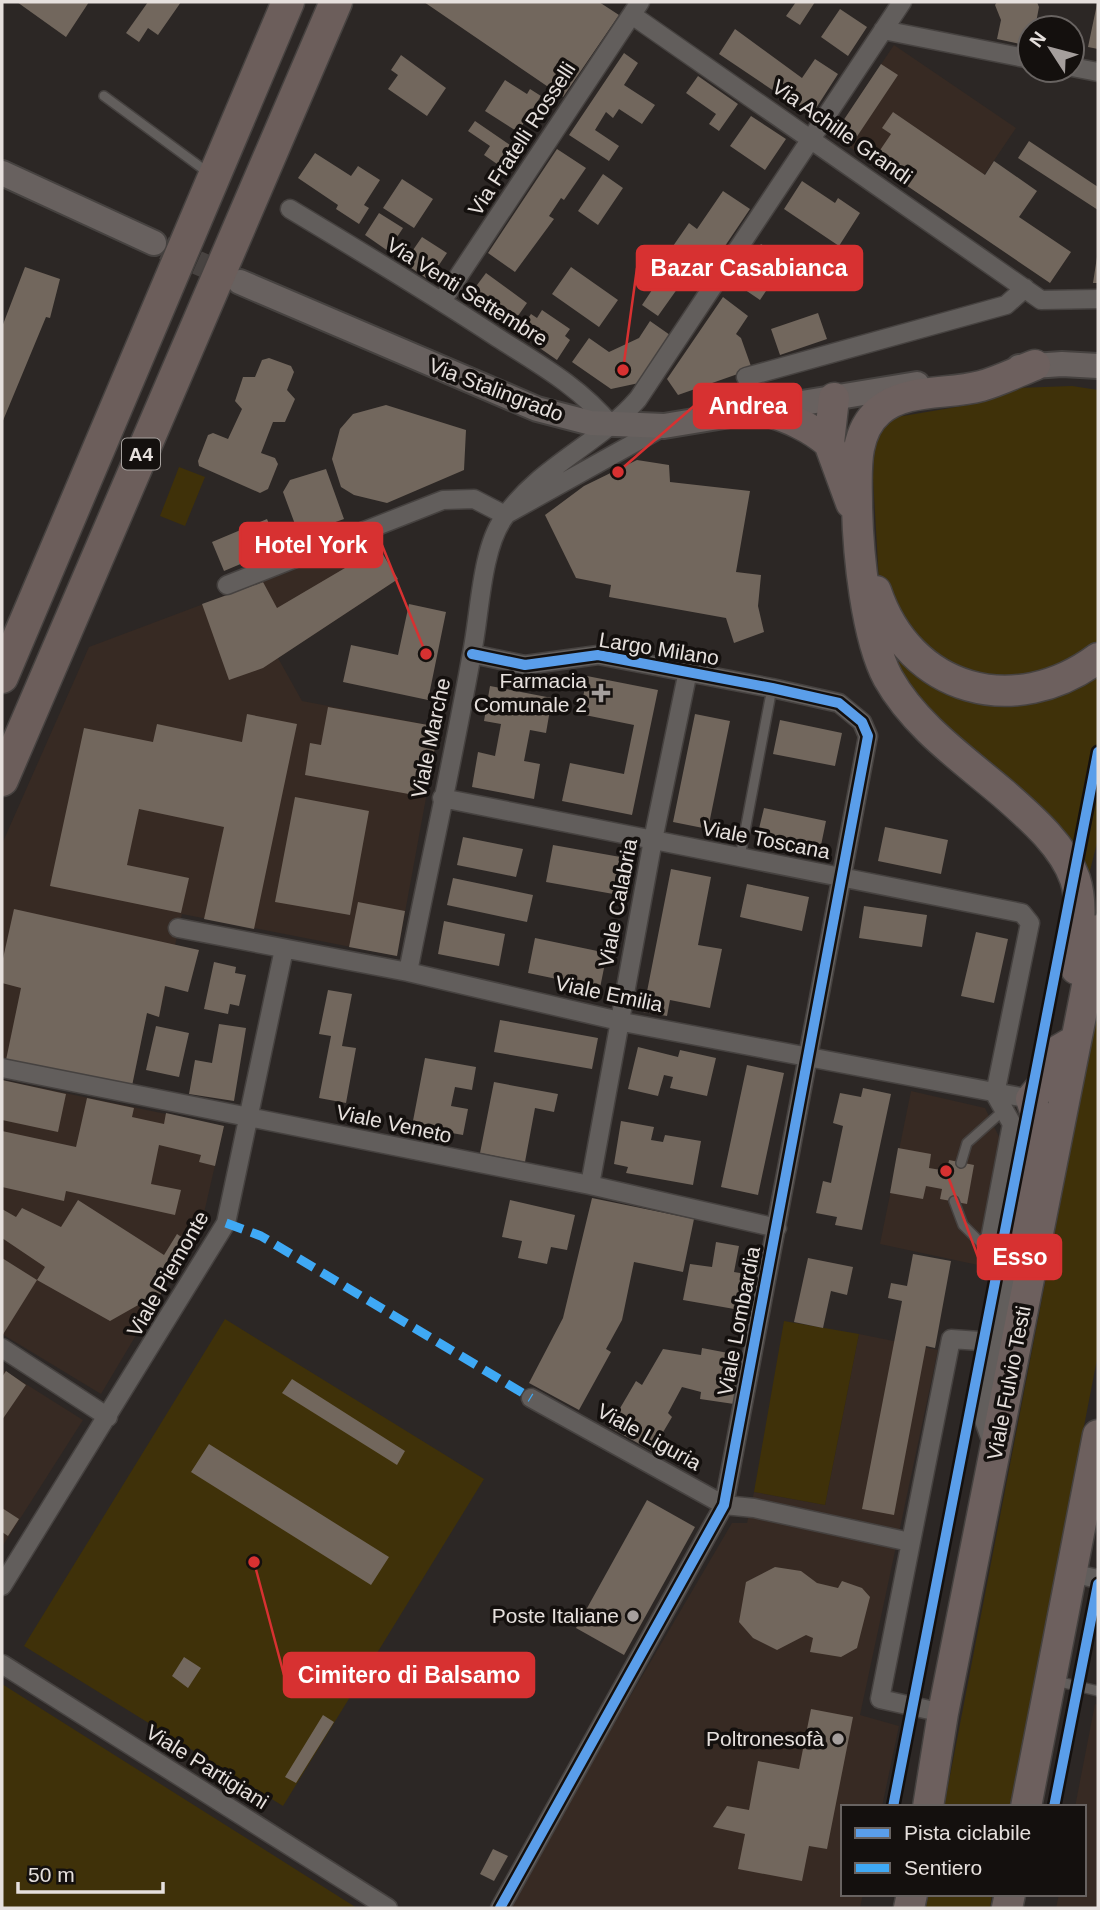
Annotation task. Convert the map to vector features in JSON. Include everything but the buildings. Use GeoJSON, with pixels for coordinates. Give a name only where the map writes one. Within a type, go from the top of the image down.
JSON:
{"type":"FeatureCollection","features":[{"type":"Feature","properties":{"kind":"highway","name":"A4"},"geometry":{"type":"LineString","coordinates":[[2,677],[288,2]]}},
{"type":"Feature","properties":{"kind":"highway","name":"A4"},"geometry":{"type":"LineString","coordinates":[[2,780],[336,2]]}},
{"type":"Feature","properties":{"kind":"highway"},"geometry":{"type":"LineString","coordinates":[[859,447],[867,425],[880,410],[892,402],[981,386],[1035,365]]}},
{"type":"Feature","properties":{"kind":"highway"},"geometry":{"type":"LineString","coordinates":[[828,443],[834,398]]}},
{"type":"Feature","properties":{"kind":"highway"},"geometry":{"type":"LineString","coordinates":[[834,398],[854,425],[859,447],[858,526],[876,649],[889,679],[911,709],[936,736],[1034,821],[1074,878],[1079,901],[1076,1040],[1052,1054],[1042,1086],[1018,1105],[1038,1120],[1020,1218],[1037,1241]]}},
{"type":"Feature","properties":{"kind":"highway"},"geometry":{"type":"LineString","coordinates":[[764,410],[813,429],[828,443],[858,526],[883,612],[901,640],[923,663],[953,680],[996,691],[1035,689],[1071,678],[1098,658]]}},
{"type":"Feature","properties":{"kind":"highway","name":"Viale Fulvio Testi"},"geometry":{"type":"LineString","coordinates":[[928,1805],[943,1713],[1098,930]]}},
{"type":"Feature","properties":{"kind":"highway"},"geometry":{"type":"LineString","coordinates":[[1026,1805],[1051,1680],[1085,1576],[1098,1435]]}},
{"type":"Feature","properties":{"kind":"main road"},"geometry":{"type":"LineString","coordinates":[[2,173],[154,243]]}},
{"type":"Feature","properties":{"kind":"main road","name":"Via Stalingrado"},"geometry":{"type":"LineString","coordinates":[[240,282],[537,409],[568,419],[611,425],[664,426],[1035,365],[1098,366]]}},
{"type":"Feature","properties":{"kind":"street","name":"Viale Marche"},"geometry":{"type":"LineString","coordinates":[[408,972],[472,654],[490,547],[505,515],[541,477],[611,425],[641,395],[902,2]]}},
{"type":"Feature","properties":{"kind":"street","name":"Via Achille Grandi"},"geometry":{"type":"LineString","coordinates":[[636,8],[811,138],[1041,300],[1098,299]]}},
{"type":"Feature","properties":{"kind":"street","name":"Via Fratelli Rosselli"},"geometry":{"type":"LineString","coordinates":[[442,301],[636,8]]}},
{"type":"Feature","properties":{"kind":"street"},"geometry":{"type":"LineString","coordinates":[[883,30],[1016,55]]}},
{"type":"Feature","properties":{"kind":"street","name":"Via Venti Settembre"},"geometry":{"type":"LineString","coordinates":[[290,209],[442,301],[579,391],[611,425]]}},
{"type":"Feature","properties":{"kind":"street"},"geometry":{"type":"LineString","coordinates":[[746,377],[1006,305],[1025,288]]}},
{"type":"Feature","properties":{"kind":"street"},"geometry":{"type":"LineString","coordinates":[[227,585],[443,500],[474,499],[505,515],[664,426]]}},
{"type":"Feature","properties":{"kind":"street","name":"Largo Milano"},"geometry":{"type":"LineString","coordinates":[[472,654],[524,665],[598,655],[839,703]]}},
{"type":"Feature","properties":{"kind":"street","name":"Viale Calabria"},"geometry":{"type":"LineString","coordinates":[[590,1185],[653,840],[688,671]]}},
{"type":"Feature","properties":{"kind":"street","name":"Viale Lombardia"},"geometry":{"type":"LineString","coordinates":[[500,1908],[724,1505],[868,736],[862,722],[839,703]]}},
{"type":"Feature","properties":{"kind":"street","name":"Viale Toscana"},"geometry":{"type":"LineString","coordinates":[[442,798],[1022,913],[1030,923],[995,1094]]}},
{"type":"Feature","properties":{"kind":"street","name":"Viale Emilia"},"geometry":{"type":"LineString","coordinates":[[178,928],[408,972],[619,1021],[995,1094],[1018,1105]]}},
{"type":"Feature","properties":{"kind":"street","name":"Viale Piemonte"},"geometry":{"type":"LineString","coordinates":[[2,1586],[226,1223],[284,949]]}},
{"type":"Feature","properties":{"kind":"street","name":"Viale Veneto"},"geometry":{"type":"LineString","coordinates":[[2,1068],[590,1185],[777,1228]]}},
{"type":"Feature","properties":{"kind":"street"},"geometry":{"type":"LineString","coordinates":[[995,1094],[1018,1105],[988,1250],[1002,1253],[1010,1264],[980,1409],[995,1453]]}},
{"type":"Feature","properties":{"kind":"street","name":"Viale Fulvio Testi"},"geometry":{"type":"LineString","coordinates":[[943,1713],[880,1699],[951,1339],[994,1342]]}},
{"type":"Feature","properties":{"kind":"street"},"geometry":{"type":"LineString","coordinates":[[2,1348],[108,1417]]}},
{"type":"Feature","properties":{"kind":"street","name":"Viale Liguria"},"geometry":{"type":"LineString","coordinates":[[531,1398],[724,1505],[754,1508],[910,1542]]}},
{"type":"Feature","properties":{"kind":"street","name":"Viale Partigiani"},"geometry":{"type":"LineString","coordinates":[[2,1664],[388,1908]]}},
{"type":"Feature","properties":{"kind":"lane"},"geometry":{"type":"LineString","coordinates":[[104,96],[214,177]]}},
{"type":"Feature","properties":{"kind":"lane"},"geometry":{"type":"LineString","coordinates":[[740,858],[772,688]]}},
{"type":"Feature","properties":{"kind":"lane"},"geometry":{"type":"LineString","coordinates":[[961,1163],[967,1143],[1018,1105]]}},
{"type":"Feature","properties":{"kind":"lane"},"geometry":{"type":"LineString","coordinates":[[954,1201],[963,1225],[988,1250]]}},
{"type":"Feature","properties":{"kind":"lane"},"geometry":{"type":"LineString","coordinates":[[1051,1680],[1098,1691]]}},
{"type":"Feature","properties":{"kind":"shaded area"},"geometry":{"type":"Polygon","coordinates":[[[894,45],[1016,128],[955,218],[833,136],[894,45]]]}},
{"type":"Feature","properties":{"kind":"shaded area"},"geometry":{"type":"Polygon","coordinates":[[[1072,386],[1098,390],[1098,650],[1057,673],[982,679],[923,648],[879,581],[873,478],[875,441],[889,422],[897,417],[974,404],[1016,388],[1072,386]]]}},
{"type":"Feature","properties":{"kind":"shaded area"},"geometry":{"type":"Polygon","coordinates":[[[179,467],[205,477],[185,526],[160,516],[179,467]]]}},
{"type":"Feature","properties":{"kind":"shaded area"},"geometry":{"type":"Polygon","coordinates":[[[374,540],[398,579],[278,658],[302,701],[439,727],[397,956],[182,914],[159,1017],[147,1013],[132,1086],[2,1059],[2,844],[89,647],[374,540]]]}},
{"type":"Feature","properties":{"kind":"shaded area"},"geometry":{"type":"Polygon","coordinates":[[[903,658],[948,689],[1098,673],[1098,839],[1088,878],[930,717],[895,665],[903,658]]]}},
{"type":"Feature","properties":{"kind":"shaded area"},"geometry":{"type":"Polygon","coordinates":[[[1098,1008],[1098,1354],[1010,1805],[944,1805],[1098,1008]]]}},
{"type":"Feature","properties":{"kind":"shaded area"},"geometry":{"type":"Polygon","coordinates":[[[2,1080],[224,1126],[201,1226],[101,1394],[2,1334],[2,1080]]]}},
{"type":"Feature","properties":{"kind":"shaded area"},"geometry":{"type":"Polygon","coordinates":[[[911,1091],[985,1108],[1003,1145],[978,1265],[880,1244],[911,1091]]]}},
{"type":"Feature","properties":{"kind":"shaded area"},"geometry":{"type":"Polygon","coordinates":[[[225,1319],[484,1479],[283,1806],[24,1646],[225,1319]]]}},
{"type":"Feature","properties":{"kind":"shaded area"},"geometry":{"type":"Polygon","coordinates":[[[784,1321],[859,1334],[825,1505],[754,1492],[784,1321]]]}},
{"type":"Feature","properties":{"kind":"shaded area"},"geometry":{"type":"Polygon","coordinates":[[[859,1334],[938,1350],[860,1715],[899,1726],[882,1805],[841,1805],[841,1896],[863,1896],[860,1908],[506,1908],[732,1523],[747,1523],[754,1492],[825,1505],[859,1334]]]}},
{"type":"Feature","properties":{"kind":"shaded area"},"geometry":{"type":"Polygon","coordinates":[[[2,1369],[83,1420],[2,1547],[2,1369]]]}},
{"type":"Feature","properties":{"kind":"shaded area"},"geometry":{"type":"Polygon","coordinates":[[[2,1684],[341,1898],[357,1908],[2,1908],[2,1684]]]}},
{"type":"Feature","properties":{"kind":"shaded area"},"geometry":{"type":"Polygon","coordinates":[[[1095,1704],[1098,1705],[1098,1908],[1056,1908],[1059,1896],[1086,1896],[1086,1805],[1075,1805],[1095,1704]]]}},
{"type":"Feature","properties":{"kind":"shaded area"},"geometry":{"type":"Polygon","coordinates":[[[928,1896],[992,1896],[990,1908],[926,1908],[928,1896]]]}},
{"type":"Feature","properties":{"kind":"tunnel"},"geometry":{"type":"LineString","coordinates":[[164,248],[237,280]]}},
{"type":"Feature","properties":{"kind":"marked path"},"geometry":{"type":"LineString","coordinates":[[226,1223],[261,1236],[531,1398]]}},
{"type":"Feature","properties":{"kind":"cycle path"},"geometry":{"type":"LineString","coordinates":[[472,654],[525,665],[598,655],[772,688],[839,703],[862,722],[868,736],[724,1505],[500,1908]]}},
{"type":"Feature","properties":{"kind":"cycle path"},"geometry":{"type":"LineString","coordinates":[[893,1805],[1098,752]]}},
{"type":"Feature","properties":{"kind":"cycle path"},"geometry":{"type":"LineString","coordinates":[[1054,1805],[1098,1584]]}},
{"type":"Feature","properties":{"kind":"place","name":"Bazar Casabianca"},"geometry":{"type":"Point","coordinates":[623,370]}},
{"type":"Feature","properties":{"kind":"place","name":"Andrea"},"geometry":{"type":"Point","coordinates":[618,472]}},
{"type":"Feature","properties":{"kind":"place","name":"Hotel York"},"geometry":{"type":"Point","coordinates":[426,654]}},
{"type":"Feature","properties":{"kind":"place","name":"Farmacia Comunale 2"},"geometry":{"type":"Point","coordinates":[601,693]}},
{"type":"Feature","properties":{"kind":"place","name":"Esso"},"geometry":{"type":"Point","coordinates":[946,1171]}},
{"type":"Feature","properties":{"kind":"place","name":"Cimitero di Balsamo"},"geometry":{"type":"Point","coordinates":[254,1562]}},
{"type":"Feature","properties":{"kind":"place","name":"Poste Italiane"},"geometry":{"type":"Point","coordinates":[633,1616]}},
{"type":"Feature","properties":{"kind":"place","name":"Poltronesofà"},"geometry":{"type":"Point","coordinates":[838,1739]}}]}
